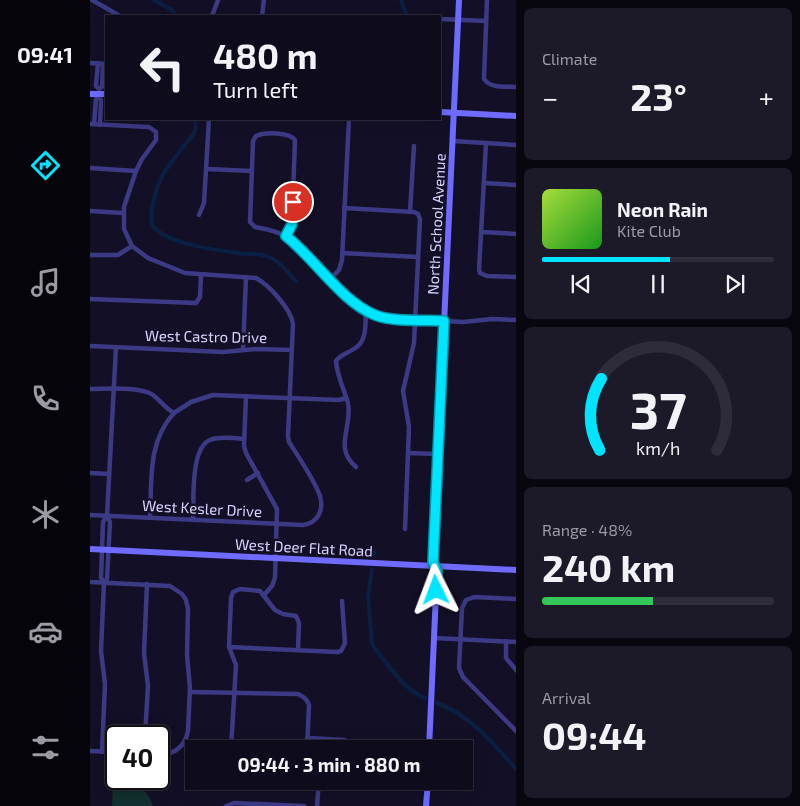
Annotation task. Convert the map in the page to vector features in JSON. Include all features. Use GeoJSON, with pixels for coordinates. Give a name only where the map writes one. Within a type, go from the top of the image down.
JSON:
{"type":"FeatureCollection","features":[{"type":"Feature","properties":{"kind":"street"},"geometry":{"type":"LineString","coordinates":[[92,0],[118,15]]}},
{"type":"Feature","properties":{"kind":"street"},"geometry":{"type":"LineString","coordinates":[[212,15],[218,0]]}},
{"type":"Feature","properties":{"kind":"street"},"geometry":{"type":"LineString","coordinates":[[262,15],[264,0]]}},
{"type":"Feature","properties":{"kind":"street","name":"North School Avenue"},"geometry":{"type":"LineString","coordinates":[[429,740],[437,572],[433,562],[459,0]]}},
{"type":"Feature","properties":{"kind":"street"},"geometry":{"type":"LineString","coordinates":[[488,0],[484,76],[486,82],[492,85],[516,87]]}},
{"type":"Feature","properties":{"kind":"street"},"geometry":{"type":"LineString","coordinates":[[441,19],[486,21]]}},
{"type":"Feature","properties":{"kind":"street"},"geometry":{"type":"LineString","coordinates":[[90,63],[102,64],[102,87],[98,93]]}},
{"type":"Feature","properties":{"kind":"street"},"geometry":{"type":"LineString","coordinates":[[98,93],[101,100],[95,124],[149,127],[156,132],[156,140],[136,171],[123,213],[124,229],[132,246],[148,258],[185,273],[256,278],[263,282],[289,310],[293,324],[289,398]]}},
{"type":"Feature","properties":{"kind":"street"},"geometry":{"type":"LineString","coordinates":[[90,94],[105,94]]}},
{"type":"Feature","properties":{"kind":"street"},"geometry":{"type":"LineString","coordinates":[[441,112],[516,116]]}},
{"type":"Feature","properties":{"kind":"street"},"geometry":{"type":"LineString","coordinates":[[199,215],[204,203],[209,120]]}},
{"type":"Feature","properties":{"kind":"street"},"geometry":{"type":"LineString","coordinates":[[330,279],[341,265],[349,120]]}},
{"type":"Feature","properties":{"kind":"street"},"geometry":{"type":"LineString","coordinates":[[286,236],[292,221],[296,142],[290,136],[261,134],[256,136],[253,141],[250,222],[252,226],[286,236],[349,298],[375,315],[386,318],[463,322],[492,319],[516,320]]}},
{"type":"Feature","properties":{"kind":"street"},"geometry":{"type":"LineString","coordinates":[[453,141],[516,145]]}},
{"type":"Feature","properties":{"kind":"street"},"geometry":{"type":"LineString","coordinates":[[486,143],[480,273],[487,276],[516,277]]}},
{"type":"Feature","properties":{"kind":"street"},"geometry":{"type":"LineString","coordinates":[[410,212],[414,146]]}},
{"type":"Feature","properties":{"kind":"street"},"geometry":{"type":"LineString","coordinates":[[90,168],[136,171]]}},
{"type":"Feature","properties":{"kind":"street"},"geometry":{"type":"LineString","coordinates":[[207,169],[252,171]]}},
{"type":"Feature","properties":{"kind":"street"},"geometry":{"type":"LineString","coordinates":[[484,182],[516,185]]}},
{"type":"Feature","properties":{"kind":"street"},"geometry":{"type":"LineString","coordinates":[[344,208],[410,212],[418,214],[420,219],[416,320],[412,358],[403,391],[409,418],[405,529]]}},
{"type":"Feature","properties":{"kind":"street"},"geometry":{"type":"LineString","coordinates":[[90,211],[123,213]]}},
{"type":"Feature","properties":{"kind":"street"},"geometry":{"type":"LineString","coordinates":[[481,232],[516,234]]}},
{"type":"Feature","properties":{"kind":"street"},"geometry":{"type":"LineString","coordinates":[[90,255],[118,255],[132,246]]}},
{"type":"Feature","properties":{"kind":"street"},"geometry":{"type":"LineString","coordinates":[[342,253],[418,257]]}},
{"type":"Feature","properties":{"kind":"street"},"geometry":{"type":"LineString","coordinates":[[90,299],[193,304],[198,302],[200,297],[201,275]]}},
{"type":"Feature","properties":{"kind":"street"},"geometry":{"type":"LineString","coordinates":[[243,350],[246,277]]}},
{"type":"Feature","properties":{"kind":"street"},"geometry":{"type":"LineString","coordinates":[[356,467],[350,462],[344,447],[348,408],[336,361],[340,356],[355,349],[363,341],[365,336],[366,310]]}},
{"type":"Feature","properties":{"kind":"street","name":"West Castro Drive"},"geometry":{"type":"LineString","coordinates":[[90,346],[223,352],[257,349],[291,350]]}},
{"type":"Feature","properties":{"kind":"street"},"geometry":{"type":"LineString","coordinates":[[90,751],[102,752],[105,684],[100,651],[104,582],[107,579],[105,550],[110,522],[107,516],[116,347]]}},
{"type":"Feature","properties":{"kind":"street"},"geometry":{"type":"LineString","coordinates":[[90,389],[144,391],[152,394],[174,414]]}},
{"type":"Feature","properties":{"kind":"street"},"geometry":{"type":"LineString","coordinates":[[150,518],[154,449],[162,430],[174,414],[191,402],[204,397],[220,395],[339,400],[346,398]]}},
{"type":"Feature","properties":{"kind":"street"},"geometry":{"type":"LineString","coordinates":[[246,396],[244,439],[246,453],[277,508],[274,582],[264,595]]}},
{"type":"Feature","properties":{"kind":"street","name":"West Kesler Drive"},"geometry":{"type":"LineString","coordinates":[[90,515],[303,525],[313,522],[320,514],[321,498],[289,442],[289,398]]}},
{"type":"Feature","properties":{"kind":"street"},"geometry":{"type":"LineString","coordinates":[[193,520],[196,459],[204,443],[215,438],[244,439]]}},
{"type":"Feature","properties":{"kind":"street"},"geometry":{"type":"LineString","coordinates":[[408,453],[438,454]]}},
{"type":"Feature","properties":{"kind":"street"},"geometry":{"type":"LineString","coordinates":[[90,472],[109,474]]}},
{"type":"Feature","properties":{"kind":"street"},"geometry":{"type":"LineString","coordinates":[[247,480],[258,474]]}},
{"type":"Feature","properties":{"kind":"street","name":"West Deer Flat Road"},"geometry":{"type":"LineString","coordinates":[[90,549],[516,570]]}},
{"type":"Feature","properties":{"kind":"street"},"geometry":{"type":"LineString","coordinates":[[90,582],[170,586],[182,594],[186,600],[188,609],[187,655],[190,692],[188,731],[187,738],[180,748],[170,753]]}},
{"type":"Feature","properties":{"kind":"street"},"geometry":{"type":"LineString","coordinates":[[146,725],[148,686],[144,653],[147,584]]}},
{"type":"Feature","properties":{"kind":"street"},"geometry":{"type":"LineString","coordinates":[[232,740],[236,665],[229,647],[231,598],[233,592],[240,589],[256,590],[264,595],[275,610],[283,614],[296,616],[299,623],[298,650]]}},
{"type":"Feature","properties":{"kind":"street"},"geometry":{"type":"LineString","coordinates":[[516,599],[474,597],[466,600],[462,608],[459,668],[461,675],[516,732]]}},
{"type":"Feature","properties":{"kind":"street"},"geometry":{"type":"LineString","coordinates":[[229,647],[337,652],[342,649],[345,643],[342,601]]}},
{"type":"Feature","properties":{"kind":"street"},"geometry":{"type":"LineString","coordinates":[[434,638],[516,642]]}},
{"type":"Feature","properties":{"kind":"street"},"geometry":{"type":"LineString","coordinates":[[506,641],[506,658],[516,671]]}},
{"type":"Feature","properties":{"kind":"street"},"geometry":{"type":"LineString","coordinates":[[190,692],[298,694],[306,698],[309,705],[307,738],[345,740]]}},
{"type":"Feature","properties":{"kind":"street"},"geometry":{"type":"LineString","coordinates":[[318,806],[319,790]]}},
{"type":"Feature","properties":{"kind":"street"},"geometry":{"type":"LineString","coordinates":[[426,806],[427,790]]}},
{"type":"Feature","properties":{"kind":"street"},"geometry":{"type":"LineString","coordinates":[[226,806],[234,803],[304,806]]}},
{"type":"Feature","properties":{"kind":"green space"},"geometry":{"type":"Polygon","coordinates":[[[113,790],[143,790],[148,795],[153,806],[112,806],[113,790]]]}},
{"type":"Feature","properties":{"kind":"waterway"},"geometry":{"type":"LineString","coordinates":[[154,0],[172,10],[175,15]]}},
{"type":"Feature","properties":{"kind":"waterway"},"geometry":{"type":"LineString","coordinates":[[401,0],[407,15]]}},
{"type":"Feature","properties":{"kind":"waterway"},"geometry":{"type":"LineString","coordinates":[[195,120],[196,128],[194,133],[167,168],[159,184],[151,216],[154,227],[161,233],[181,242],[228,252],[267,256],[278,262],[296,281]]}},
{"type":"Feature","properties":{"kind":"waterway"},"geometry":{"type":"LineString","coordinates":[[372,570],[368,596],[372,643],[390,669],[403,683],[425,698]]}},
{"type":"Feature","properties":{"kind":"waterway"},"geometry":{"type":"LineString","coordinates":[[437,703],[471,722],[516,769]]}},
{"type":"Feature","properties":{"kind":"route"},"geometry":{"type":"LineString","coordinates":[[293,202],[292,224],[286,236],[349,298],[375,315],[386,318],[444,321],[433,562],[437,571],[436,590]]}}]}
